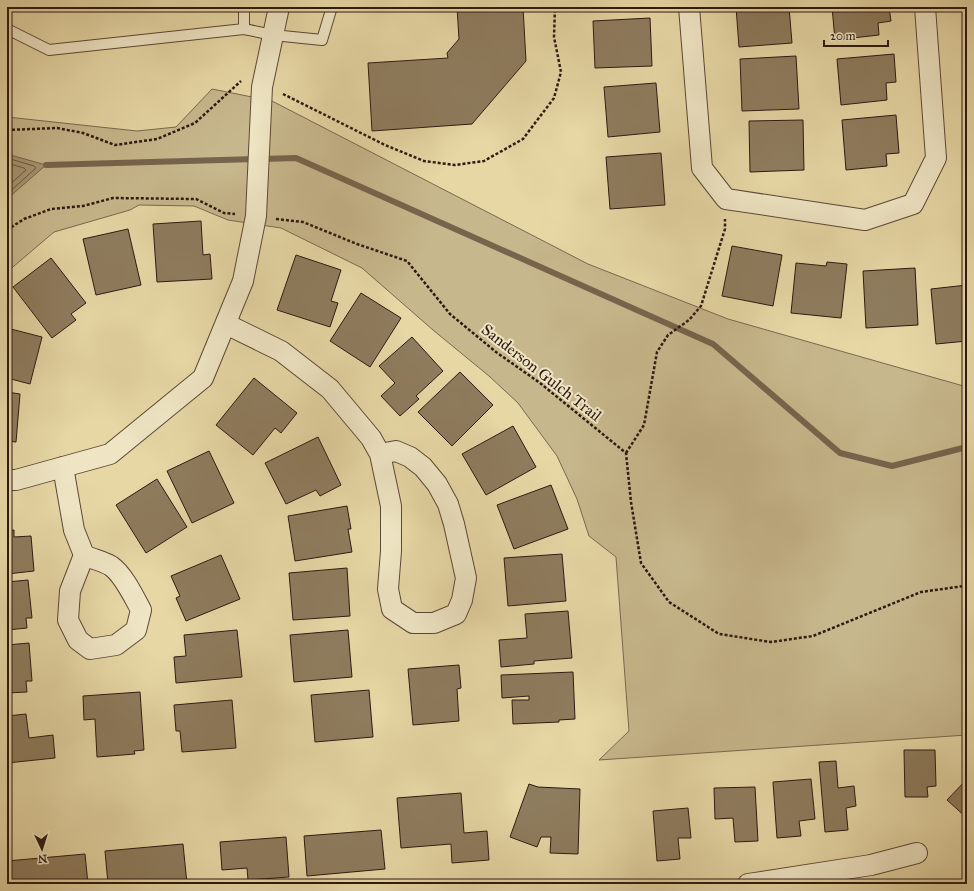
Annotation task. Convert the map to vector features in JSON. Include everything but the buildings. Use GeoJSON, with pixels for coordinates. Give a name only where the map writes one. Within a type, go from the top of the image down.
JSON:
{"type":"FeatureCollection","features":[{"type":"Feature","properties":{"kind":"street"},"geometry":{"type":"LineString","coordinates":[[7,480],[16,480],[110,454],[203,378],[243,281],[256,216],[262,87],[279,7]]}},
{"type":"Feature","properties":{"kind":"street"},"geometry":{"type":"LineString","coordinates":[[690,7],[702,168],[726,199],[865,220],[914,204],[936,158],[925,7]]}},
{"type":"Feature","properties":{"kind":"street"},"geometry":{"type":"LineString","coordinates":[[226,324],[280,351],[330,389],[371,438],[380,454],[391,506],[391,551],[388,588],[392,609],[413,623],[434,623],[456,614],[462,600],[466,578],[448,504],[436,484],[423,467],[410,457],[396,451],[380,454]]}},
{"type":"Feature","properties":{"kind":"street"},"geometry":{"type":"LineString","coordinates":[[63,467],[74,530],[84,555],[70,591],[68,620],[78,640],[90,649],[116,645],[136,630],[141,610],[132,593],[111,566],[84,555]]}},
{"type":"Feature","properties":{"kind":"street"},"geometry":{"type":"LineString","coordinates":[[748,884],[871,865],[917,853]]}},
{"type":"Feature","properties":{"kind":"lane"},"geometry":{"type":"LineString","coordinates":[[244,7],[244,29]]}},
{"type":"Feature","properties":{"kind":"lane"},"geometry":{"type":"LineString","coordinates":[[7,29],[48,50],[244,29],[273,35],[322,40],[331,10]]}},
{"type":"Feature","properties":{"kind":"path"},"geometry":{"type":"LineString","coordinates":[[262,87],[281,93],[385,145],[424,161],[455,166],[484,161],[523,139],[554,98],[560,72],[554,36],[555,7]]}},
{"type":"Feature","properties":{"kind":"path"},"geometry":{"type":"LineString","coordinates":[[7,130],[57,128],[83,133],[115,145],[157,139],[196,124],[240,83],[242,79]]}},
{"type":"Feature","properties":{"kind":"path","name":"Sanderson Gulch Trail"},"geometry":{"type":"LineString","coordinates":[[7,230],[24,219],[51,209],[84,206],[113,198],[196,200],[224,213],[303,222],[357,244],[407,261],[450,314],[496,352],[540,383],[626,453]]}},
{"type":"Feature","properties":{"kind":"path"},"geometry":{"type":"LineString","coordinates":[[726,199],[725,229],[701,306],[688,320],[668,335],[657,352],[644,425],[626,453],[631,502],[641,563],[669,602],[719,634],[771,642],[813,636],[921,592],[964,586],[967,587]]}},
{"type":"Feature","properties":{"kind":"shaded area"},"geometry":{"type":"Polygon","coordinates":[[[212,89],[272,101],[588,264],[728,319],[967,387],[967,735],[599,760],[629,731],[616,557],[589,536],[577,499],[557,456],[518,403],[489,376],[433,330],[362,268],[281,228],[228,220],[194,206],[139,205],[130,210],[54,232],[7,272],[7,117],[137,131],[176,127],[212,89]]]}},
{"type":"Feature","properties":{"kind":"water"},"geometry":{"type":"Polygon","coordinates":[[[7,154],[46,165],[7,199],[7,154]]]}},
{"type":"Feature","properties":{"kind":"waterway"},"geometry":{"type":"LineString","coordinates":[[46,165],[296,158],[713,344],[840,453],[892,466],[967,448]]}}]}
